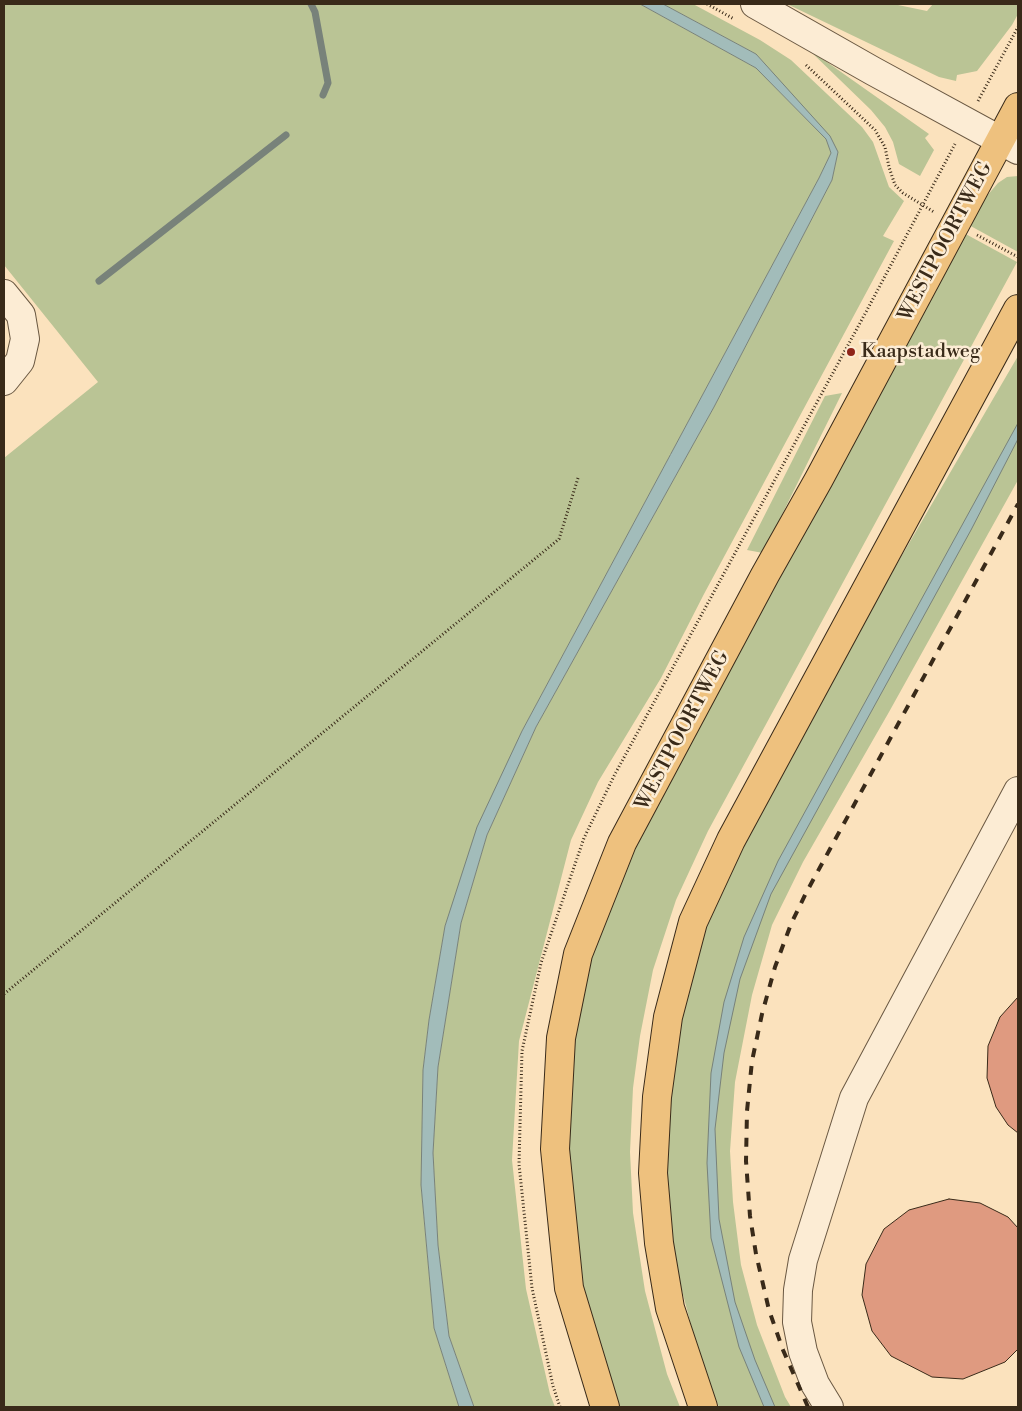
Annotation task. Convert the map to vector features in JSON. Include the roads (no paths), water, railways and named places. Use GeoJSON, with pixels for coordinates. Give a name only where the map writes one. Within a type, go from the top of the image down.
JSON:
{"type":"FeatureCollection","features":[{"type":"Feature","properties":{"kind":"main road","name":"WESTPOORTWEG"},"geometry":{"type":"LineString","coordinates":[[605,1407],[570,1288],[556,1149],[561,1038],[578,954],[622,844],[819,479],[1009,145],[1018,107]]}},
{"type":"Feature","properties":{"kind":"main road"},"geometry":{"type":"LineString","coordinates":[[703,1407],[670,1308],[659,1243],[653,1173],[657,1097],[668,1017],[693,922],[731,840],[1018,309]]}},
{"type":"Feature","properties":{"kind":"street"},"geometry":{"type":"LineString","coordinates":[[747,12],[873,70],[1009,145]]}},
{"type":"Feature","properties":{"kind":"street"},"geometry":{"type":"LineString","coordinates":[[4,294],[21,316],[25,339],[20,361],[4,381]]}},
{"type":"Feature","properties":{"kind":"street"},"geometry":{"type":"LineString","coordinates":[[830,1407],[815,1384],[803,1352],[797,1322],[798,1290],[803,1260],[854,1098],[1018,791]]}},
{"type":"Feature","properties":{"kind":"water"},"geometry":{"type":"Polygon","coordinates":[[[640,4],[663,4],[756,54],[830,136],[838,152],[832,180],[714,407],[536,727],[487,835],[461,923],[438,1067],[433,1153],[438,1245],[449,1336],[474,1407],[459,1407],[434,1328],[421,1185],[423,1070],[429,1020],[445,926],[477,827],[522,731],[831,153],[826,139],[756,68],[640,4]]]}},
{"type":"Feature","properties":{"kind":"water"},"geometry":{"type":"Polygon","coordinates":[[[1018,423],[1018,439],[971,530],[771,894],[740,979],[724,1053],[715,1129],[719,1219],[735,1302],[755,1360],[775,1407],[764,1407],[739,1347],[711,1238],[707,1163],[711,1073],[724,1002],[744,937],[778,861],[1018,423]]]}},
{"type":"Feature","properties":{"kind":"waterway"},"geometry":{"type":"LineString","coordinates":[[311,4],[315,12],[328,83],[323,95]]}},
{"type":"Feature","properties":{"kind":"waterway"},"geometry":{"type":"LineString","coordinates":[[99,281],[286,135]]}},
{"type":"Feature","properties":{"kind":"railway"},"geometry":{"type":"LineString","coordinates":[[808,1407],[783,1350],[769,1310],[756,1254],[750,1216],[746,1161],[747,1111],[752,1061],[762,1014],[775,967],[791,924],[806,893],[1018,504]]}},
{"type":"Feature","properties":{"kind":"place","name":"Kaapstadweg"},"geometry":{"type":"Point","coordinates":[851,352]}}]}
